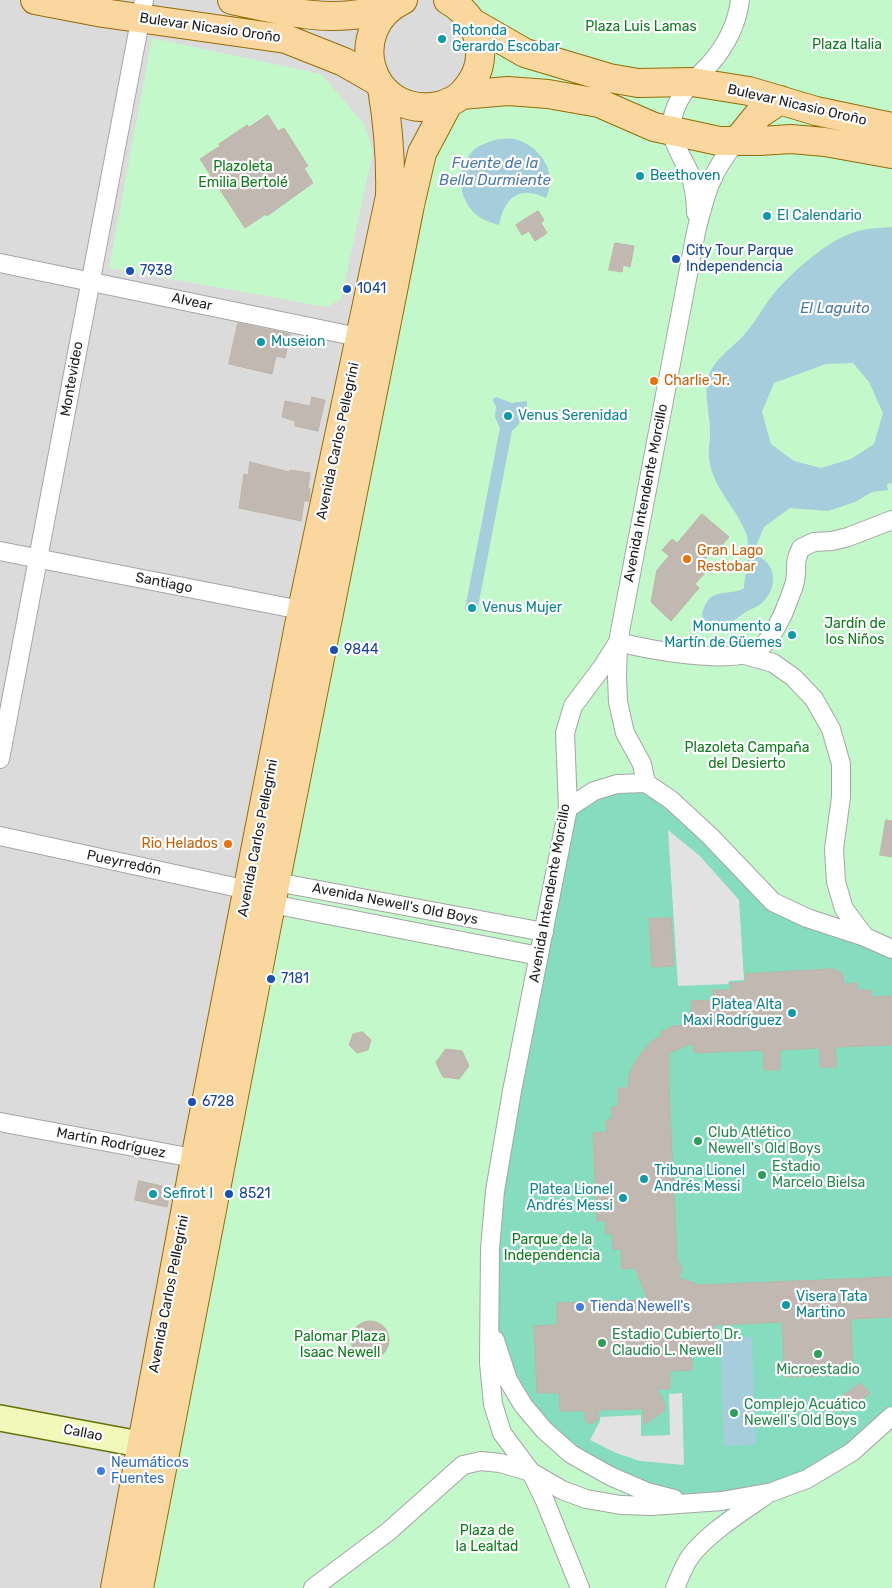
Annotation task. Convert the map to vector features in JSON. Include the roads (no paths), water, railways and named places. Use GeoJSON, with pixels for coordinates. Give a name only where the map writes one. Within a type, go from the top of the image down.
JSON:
{"type":"FeatureCollection","features":[{"type":"Feature","properties":{"kind":"main road","name":"Bulevar Nicasio Oroño"},"geometry":{"type":"LineString","coordinates":[[35,0],[103,13],[142,9],[286,39],[344,62],[380,85]]}},
{"type":"Feature","properties":{"kind":"main road","name":"Bulevar Nicasio Oroño"},"geometry":{"type":"LineString","coordinates":[[232,0],[288,12],[327,16],[365,13],[401,1]]}},
{"type":"Feature","properties":{"kind":"main road"},"geometry":{"type":"LineString","coordinates":[[401,1],[381,16],[373,32],[369,49],[371,66],[380,85],[394,98],[408,106],[423,108],[438,106],[455,99],[470,85],[477,73],[481,60],[478,34],[463,9]]}},
{"type":"Feature","properties":{"kind":"main road","name":"Bulevar Nicasio Oroño"},"geometry":{"type":"LineString","coordinates":[[463,9],[525,53],[609,78],[638,83],[692,82],[750,91],[816,111],[892,127]]}},
{"type":"Feature","properties":{"kind":"main road","name":"Avenida Carlos Pellegrini"},"geometry":{"type":"LineString","coordinates":[[115,1588],[154,1447],[222,1163],[329,616],[372,339],[390,196],[391,160],[388,121],[380,85]]}},
{"type":"Feature","properties":{"kind":"main road","name":"Bulevar Nicasio Oroño"},"geometry":{"type":"LineString","coordinates":[[455,99],[508,92],[573,98],[599,103],[654,127],[719,141],[791,139],[825,142],[892,154]]}},
{"type":"Feature","properties":{"kind":"main road","name":"Avenida Carlos Pellegrini"},"geometry":{"type":"LineString","coordinates":[[139,1588],[154,1447],[195,1159],[302,610],[422,153],[455,99]]}},
{"type":"Feature","properties":{"kind":"main road"},"geometry":{"type":"LineString","coordinates":[[737,141],[759,114],[780,100]]}},
{"type":"Feature","properties":{"kind":"main road","name":"Callao"},"geometry":{"type":"LineString","coordinates":[[0,1418],[154,1447]]}},
{"type":"Feature","properties":{"kind":"street"},"geometry":{"type":"LineString","coordinates":[[671,131],[675,107],[682,94],[711,63],[729,39],[733,31],[740,0]]}},
{"type":"Feature","properties":{"kind":"street","name":"Montevideo"},"geometry":{"type":"LineString","coordinates":[[0,759],[142,9]]}},
{"type":"Feature","properties":{"kind":"street","name":"Avenida Intendente Morcillo"},"geometry":{"type":"LineString","coordinates":[[671,131],[689,173],[696,197],[696,232]]}},
{"type":"Feature","properties":{"kind":"street","name":"Avenida Intendente Morcillo"},"geometry":{"type":"LineString","coordinates":[[531,1472],[502,1433],[493,1404],[489,1363],[488,1310],[494,1191],[568,808],[565,733],[573,706],[603,666],[618,642],[696,232],[714,173],[724,156],[737,141]]}},
{"type":"Feature","properties":{"kind":"street","name":"Alvear"},"geometry":{"type":"LineString","coordinates":[[0,263],[372,339]]}},
{"type":"Feature","properties":{"kind":"street"},"geometry":{"type":"LineString","coordinates":[[744,655],[758,649],[770,638],[789,601],[795,580],[795,560],[800,548],[814,542],[832,541],[848,537],[892,520]]}},
{"type":"Feature","properties":{"kind":"street","name":"Santiago"},"geometry":{"type":"LineString","coordinates":[[0,551],[329,616]]}},
{"type":"Feature","properties":{"kind":"street"},"geometry":{"type":"LineString","coordinates":[[646,783],[642,764],[625,732],[618,702],[618,642],[650,650],[695,655],[744,655],[773,663],[793,677],[814,699],[831,728],[841,764],[841,796],[834,849],[836,882],[844,909],[865,937]]}},
{"type":"Feature","properties":{"kind":"street"},"geometry":{"type":"LineString","coordinates":[[568,808],[594,791],[616,784],[646,783],[678,806],[710,836],[773,902],[807,918],[865,937],[892,949]]}},
{"type":"Feature","properties":{"kind":"street","name":"Pueyrredón"},"geometry":{"type":"LineString","coordinates":[[0,836],[248,890]]}},
{"type":"Feature","properties":{"kind":"street","name":"Avenida Newell's Old Boys"},"geometry":{"type":"LineString","coordinates":[[248,890],[544,932]]}},
{"type":"Feature","properties":{"kind":"street","name":"Avenida Newell's Old Boys"},"geometry":{"type":"LineString","coordinates":[[274,893],[539,956]]}},
{"type":"Feature","properties":{"kind":"street","name":"Martín Rodríguez"},"geometry":{"type":"LineString","coordinates":[[0,1122],[222,1163]]}},
{"type":"Feature","properties":{"kind":"street"},"geometry":{"type":"LineString","coordinates":[[488,1310],[498,1354],[508,1380],[524,1405],[551,1436],[571,1454],[610,1476],[646,1492],[690,1502]]}},
{"type":"Feature","properties":{"kind":"street"},"geometry":{"type":"LineString","coordinates":[[314,1588],[389,1531],[463,1466],[481,1461],[500,1463],[531,1472],[562,1490],[586,1499],[621,1505],[651,1506],[722,1501],[772,1492],[807,1479],[852,1452],[892,1416]]}},
{"type":"Feature","properties":{"kind":"street"},"geometry":{"type":"LineString","coordinates":[[531,1472],[545,1501],[580,1588]]}},
{"type":"Feature","properties":{"kind":"street"},"geometry":{"type":"LineString","coordinates":[[675,1588],[688,1558],[707,1539],[729,1521],[772,1492]]}},
{"type":"Feature","properties":{"kind":"water","name":"Fuente de la Bella Durmiente"},"geometry":{"type":"Polygon","coordinates":[[[498,139],[514,139],[534,149],[540,154],[550,175],[549,190],[546,198],[528,193],[521,193],[515,196],[505,207],[499,225],[483,219],[474,212],[468,205],[461,187],[462,169],[474,150],[483,144],[498,139]]]}},
{"type":"Feature","properties":{"kind":"water","name":"El Laguito"},"geometry":{"type":"Polygon","coordinates":[[[892,227],[892,483],[887,484],[888,490],[872,492],[855,502],[828,511],[790,508],[764,527],[757,544],[756,555],[768,564],[773,576],[773,583],[768,596],[761,604],[726,625],[718,627],[705,624],[702,612],[707,601],[716,594],[739,591],[744,588],[748,547],[747,536],[743,526],[720,489],[711,469],[707,396],[710,372],[718,360],[744,335],[769,300],[798,268],[833,242],[845,236],[873,228],[892,227]],[[853,363],[826,364],[774,383],[762,412],[771,444],[794,461],[821,468],[851,459],[874,444],[883,413],[869,382],[853,363]]]}},
{"type":"Feature","properties":{"kind":"water"},"geometry":{"type":"Polygon","coordinates":[[[496,397],[512,403],[527,401],[527,407],[522,410],[519,424],[512,431],[477,612],[473,613],[465,609],[500,428],[495,417],[496,406],[493,399],[496,397]]]}},
{"type":"Feature","properties":{"kind":"water"},"geometry":{"type":"Polygon","coordinates":[[[752,1337],[756,1445],[724,1446],[720,1338],[752,1337]]]}},
{"type":"Feature","properties":{"kind":"place","name":"Rotonda Gerardo Escobar"},"geometry":{"type":"Point","coordinates":[442,39]}},
{"type":"Feature","properties":{"kind":"place","name":"Beethoven"},"geometry":{"type":"Point","coordinates":[640,176]}},
{"type":"Feature","properties":{"kind":"place","name":"El Calendario"},"geometry":{"type":"Point","coordinates":[767,216]}},
{"type":"Feature","properties":{"kind":"place","name":"City Tour Parque Independencia"},"geometry":{"type":"Point","coordinates":[676,259]}},
{"type":"Feature","properties":{"kind":"place","name":"7938"},"geometry":{"type":"Point","coordinates":[130,271]}},
{"type":"Feature","properties":{"kind":"place","name":"1041"},"geometry":{"type":"Point","coordinates":[347,289]}},
{"type":"Feature","properties":{"kind":"place","name":"Museion"},"geometry":{"type":"Point","coordinates":[261,342]}},
{"type":"Feature","properties":{"kind":"place","name":"Charlie Jr."},"geometry":{"type":"Point","coordinates":[654,381]}},
{"type":"Feature","properties":{"kind":"place","name":"Venus Serenidad"},"geometry":{"type":"Point","coordinates":[508,416]}},
{"type":"Feature","properties":{"kind":"place","name":"Gran Lago Restobar"},"geometry":{"type":"Point","coordinates":[687,559]}},
{"type":"Feature","properties":{"kind":"place","name":"Venus Mujer"},"geometry":{"type":"Point","coordinates":[472,608]}},
{"type":"Feature","properties":{"kind":"place","name":"Monumento a Martín de Güemes"},"geometry":{"type":"Point","coordinates":[792,635]}},
{"type":"Feature","properties":{"kind":"place","name":"9844"},"geometry":{"type":"Point","coordinates":[334,650]}},
{"type":"Feature","properties":{"kind":"place","name":"Rio Helados"},"geometry":{"type":"Point","coordinates":[228,844]}},
{"type":"Feature","properties":{"kind":"place","name":"7181"},"geometry":{"type":"Point","coordinates":[271,979]}},
{"type":"Feature","properties":{"kind":"place","name":"Platea Alta Maxi Rodríguez"},"geometry":{"type":"Point","coordinates":[792,1013]}},
{"type":"Feature","properties":{"kind":"place","name":"6728"},"geometry":{"type":"Point","coordinates":[192,1102]}},
{"type":"Feature","properties":{"kind":"place","name":"Club Atlético Newell's Old Boys"},"geometry":{"type":"Point","coordinates":[698,1141]}},
{"type":"Feature","properties":{"kind":"place","name":"Estadio Marcelo Bielsa"},"geometry":{"type":"Point","coordinates":[762,1175]}},
{"type":"Feature","properties":{"kind":"place","name":"Tribuna Lionel Andrés Messi"},"geometry":{"type":"Point","coordinates":[644,1179]}},
{"type":"Feature","properties":{"kind":"place","name":"Sefirot I"},"geometry":{"type":"Point","coordinates":[153,1194]}},
{"type":"Feature","properties":{"kind":"place","name":"8521"},"geometry":{"type":"Point","coordinates":[229,1194]}},
{"type":"Feature","properties":{"kind":"place","name":"Platea Lionel Andrés Messi"},"geometry":{"type":"Point","coordinates":[623,1198]}},
{"type":"Feature","properties":{"kind":"place","name":"Visera Tata Martino"},"geometry":{"type":"Point","coordinates":[786,1305]}},
{"type":"Feature","properties":{"kind":"place","name":"Tienda Newell's"},"geometry":{"type":"Point","coordinates":[580,1307]}},
{"type":"Feature","properties":{"kind":"place","name":"Estadio Cubierto Dr. Claudio L. Newell"},"geometry":{"type":"Point","coordinates":[602,1343]}},
{"type":"Feature","properties":{"kind":"place","name":"Microestadio"},"geometry":{"type":"Point","coordinates":[818,1354]}},
{"type":"Feature","properties":{"kind":"place","name":"Complejo Acuático Newell's Old Boys"},"geometry":{"type":"Point","coordinates":[734,1413]}},
{"type":"Feature","properties":{"kind":"place","name":"Neumáticos Fuentes"},"geometry":{"type":"Point","coordinates":[101,1471]}},
{"type":"Feature","properties":{"kind":"park label","name":"Plaza Luis Lamas"},"geometry":{"type":"Point","coordinates":[641,27]}},
{"type":"Feature","properties":{"kind":"park label","name":"Plaza Italia"},"geometry":{"type":"Point","coordinates":[847,45]}},
{"type":"Feature","properties":{"kind":"park label","name":"Plazoleta Emilia Bertolé"},"geometry":{"type":"Point","coordinates":[243,176]}},
{"type":"Feature","properties":{"kind":"park label","name":"Jardín de los Niños"},"geometry":{"type":"Point","coordinates":[855,632]}},
{"type":"Feature","properties":{"kind":"park label","name":"Plazoleta Campaña del Desierto"},"geometry":{"type":"Point","coordinates":[747,756]}},
{"type":"Feature","properties":{"kind":"park label","name":"Parque de la Independencia"},"geometry":{"type":"Point","coordinates":[552,1248]}},
{"type":"Feature","properties":{"kind":"park label","name":"Palomar Plaza Isaac Newell"},"geometry":{"type":"Point","coordinates":[340,1345]}},
{"type":"Feature","properties":{"kind":"park label","name":"Plaza de la Lealtad"},"geometry":{"type":"Point","coordinates":[487,1539]}}]}
